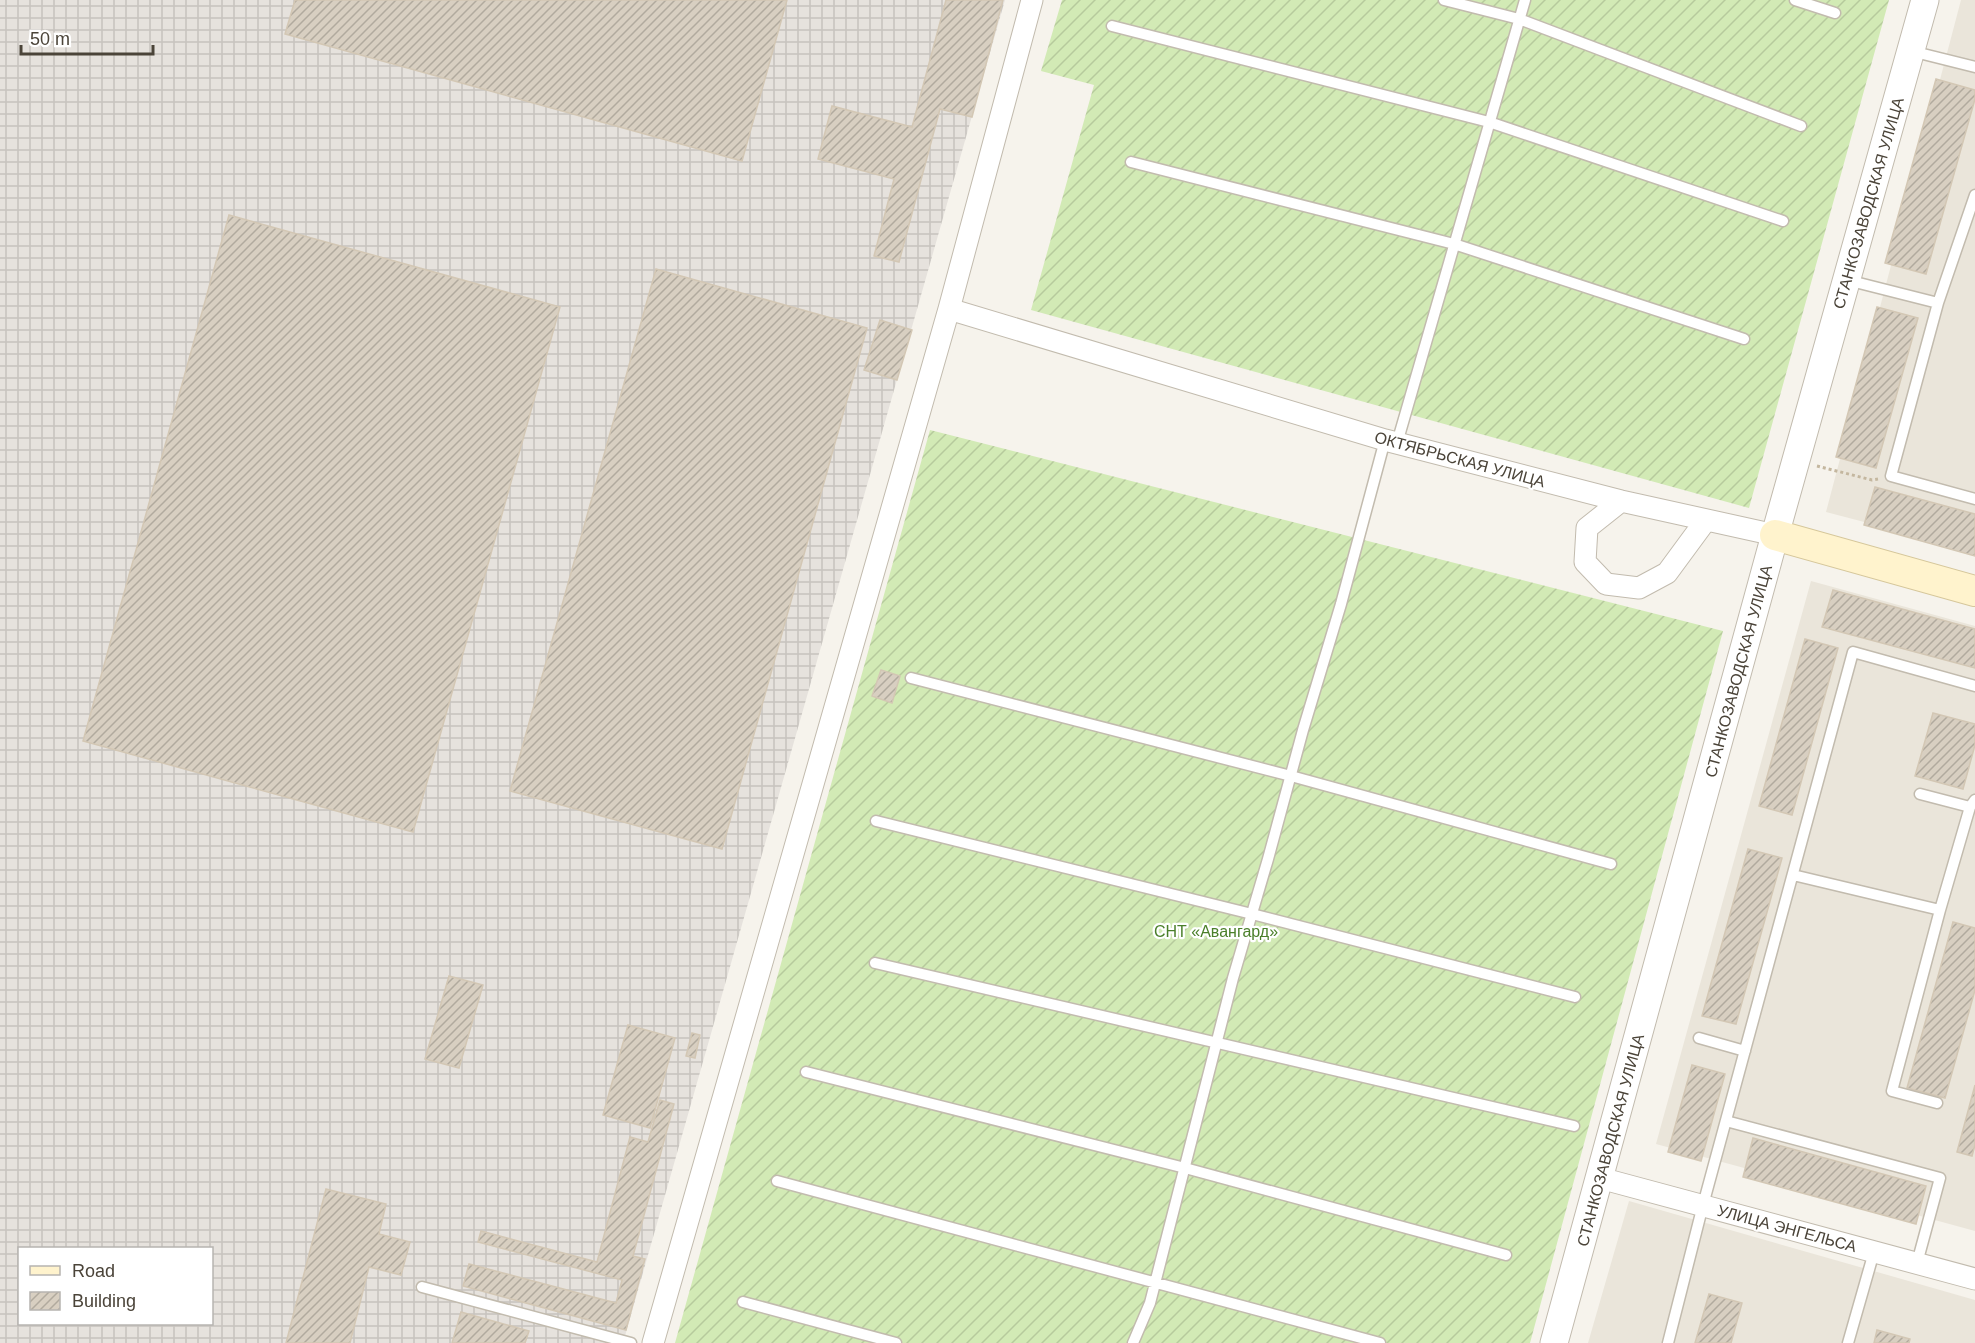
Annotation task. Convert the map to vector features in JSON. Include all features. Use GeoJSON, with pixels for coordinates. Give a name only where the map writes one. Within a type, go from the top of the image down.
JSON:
{"type":"FeatureCollection","features":[{"type":"Feature","properties":{"kind":"main road","name":"ОКТЯБРЬСКАЯ УЛИЦА"},"geometry":{"type":"LineString","coordinates":[[1775,535],[1975,591]]}},
{"type":"Feature","properties":{"kind":"street"},"geometry":{"type":"LineString","coordinates":[[653,1343],[949,309],[1032,0]]}},
{"type":"Feature","properties":{"kind":"street","name":"СТАНКОЗАВОДСКАЯ УЛИЦА"},"geometry":{"type":"LineString","coordinates":[[1554,1343],[1775,535],[1925,0]]}},
{"type":"Feature","properties":{"kind":"street","name":"ОКТЯБРЬСКАЯ УЛИЦА"},"geometry":{"type":"LineString","coordinates":[[949,309],[1391,441],[1621,501],[1775,535]]}},
{"type":"Feature","properties":{"kind":"street"},"geometry":{"type":"LineString","coordinates":[[1621,501],[1587,528],[1585,562],[1606,584],[1639,588],[1667,573],[1706,520]]}},
{"type":"Feature","properties":{"kind":"street","name":"УЛИЦА ЭНГЕЛЬСА"},"geometry":{"type":"LineString","coordinates":[[1600,1178],[1975,1279]]}},
{"type":"Feature","properties":{"kind":"lane"},"geometry":{"type":"LineString","coordinates":[[1444,0],[1519,19],[1800,126]]}},
{"type":"Feature","properties":{"kind":"lane"},"geometry":{"type":"LineString","coordinates":[[1133,1343],[1150,1304],[1217,1041],[1341,604],[1454,244],[1525,0]]}},
{"type":"Feature","properties":{"kind":"lane"},"geometry":{"type":"LineString","coordinates":[[1795,0],[1835,13]]}},
{"type":"Feature","properties":{"kind":"lane"},"geometry":{"type":"LineString","coordinates":[[1112,26],[1490,122],[1782,221]]}},
{"type":"Feature","properties":{"kind":"lane"},"geometry":{"type":"LineString","coordinates":[[1911,51],[1975,68]]}},
{"type":"Feature","properties":{"kind":"lane"},"geometry":{"type":"LineString","coordinates":[[1131,162],[1454,244],[1744,339]]}},
{"type":"Feature","properties":{"kind":"lane"},"geometry":{"type":"LineString","coordinates":[[1975,195],[1938,303],[1891,476],[1975,500]]}},
{"type":"Feature","properties":{"kind":"lane"},"geometry":{"type":"LineString","coordinates":[[1846,280],[1938,303]]}},
{"type":"Feature","properties":{"kind":"lane"},"geometry":{"type":"LineString","coordinates":[[1668,1343],[1703,1205],[1853,652],[1975,686]]}},
{"type":"Feature","properties":{"kind":"lane"},"geometry":{"type":"LineString","coordinates":[[911,678],[1291,776],[1611,864]]}},
{"type":"Feature","properties":{"kind":"lane"},"geometry":{"type":"LineString","coordinates":[[1920,794],[1973,803],[1940,910],[1892,1091],[1937,1103]]}},
{"type":"Feature","properties":{"kind":"lane"},"geometry":{"type":"LineString","coordinates":[[876,821],[1575,997]]}},
{"type":"Feature","properties":{"kind":"lane"},"geometry":{"type":"LineString","coordinates":[[1793,875],[1940,910]]}},
{"type":"Feature","properties":{"kind":"lane"},"geometry":{"type":"LineString","coordinates":[[875,963],[1574,1126]]}},
{"type":"Feature","properties":{"kind":"lane"},"geometry":{"type":"LineString","coordinates":[[1699,1038],[1745,1051]]}},
{"type":"Feature","properties":{"kind":"lane"},"geometry":{"type":"LineString","coordinates":[[806,1072],[1185,1168],[1506,1255]]}},
{"type":"Feature","properties":{"kind":"lane"},"geometry":{"type":"LineString","coordinates":[[1726,1121],[1940,1178],[1917,1263]]}},
{"type":"Feature","properties":{"kind":"lane"},"geometry":{"type":"LineString","coordinates":[[777,1181],[1380,1343]]}},
{"type":"Feature","properties":{"kind":"lane"},"geometry":{"type":"LineString","coordinates":[[1848,1343],[1874,1252]]}},
{"type":"Feature","properties":{"kind":"lane"},"geometry":{"type":"LineString","coordinates":[[422,1287],[631,1343]]}},
{"type":"Feature","properties":{"kind":"lane"},"geometry":{"type":"LineString","coordinates":[[743,1302],[896,1343]]}},
{"type":"Feature","properties":{"kind":"path"},"geometry":{"type":"LineString","coordinates":[[1796,460],[1872,480],[1891,476]]}},
{"type":"Feature","properties":{"kind":"shaded area"},"geometry":{"type":"Polygon","coordinates":[[[0,0],[1005,0],[623,1343],[0,1343],[0,0]]]}},
{"type":"Feature","properties":{"kind":"shaded area"},"geometry":{"type":"Polygon","coordinates":[[[1961,0],[1975,0],[1975,551],[1826,512],[1961,0]]]}},
{"type":"Feature","properties":{"kind":"shaded area"},"geometry":{"type":"Polygon","coordinates":[[[1811,581],[1975,626],[1975,1231],[1656,1144],[1811,581]]]}},
{"type":"Feature","properties":{"kind":"shaded area"},"geometry":{"type":"Polygon","coordinates":[[[1629,1201],[1975,1300],[1975,1343],[1588,1343],[1629,1201]]]}},
{"type":"Feature","properties":{"kind":"green space"},"geometry":{"type":"Polygon","coordinates":[[[1062,0],[1889,0],[1749,508],[1031,310],[1094,85],[1041,71],[1062,0]]]}},
{"type":"Feature","properties":{"kind":"green space","name":"СНТ «Авангард»"},"geometry":{"type":"Polygon","coordinates":[[[930,430],[1723,631],[1530,1343],[675,1343],[930,430]]]}},
{"type":"Feature","properties":{"kind":"building"},"geometry":{"type":"Polygon","coordinates":[[[295,0],[787,0],[742,161],[285,34],[295,0]]]}},
{"type":"Feature","properties":{"kind":"building"},"geometry":{"type":"Polygon","coordinates":[[[946,0],[1003,0],[972,117],[940,109],[899,262],[874,256],[894,179],[818,159],[832,106],[912,127],[946,0]]]}},
{"type":"Feature","properties":{"kind":"building"},"geometry":{"type":"Polygon","coordinates":[[[1936,79],[1975,90],[1975,99],[1926,274],[1885,263],[1936,79]]]}},
{"type":"Feature","properties":{"kind":"building"},"geometry":{"type":"Polygon","coordinates":[[[229,215],[560,307],[413,832],[83,741],[229,215]]]}},
{"type":"Feature","properties":{"kind":"building"},"geometry":{"type":"Polygon","coordinates":[[[656,269],[867,328],[722,849],[510,791],[656,269]]]}},
{"type":"Feature","properties":{"kind":"building"},"geometry":{"type":"Polygon","coordinates":[[[1877,307],[1918,318],[1876,468],[1836,457],[1877,307]]]}},
{"type":"Feature","properties":{"kind":"building"},"geometry":{"type":"Polygon","coordinates":[[[880,320],[912,330],[897,380],[864,370],[880,320]]]}},
{"type":"Feature","properties":{"kind":"building"},"geometry":{"type":"Polygon","coordinates":[[[1875,487],[1975,514],[1975,556],[1864,525],[1875,487]]]}},
{"type":"Feature","properties":{"kind":"building"},"geometry":{"type":"Polygon","coordinates":[[[1833,590],[1975,629],[1975,668],[1822,627],[1833,590]]]}},
{"type":"Feature","properties":{"kind":"building"},"geometry":{"type":"Polygon","coordinates":[[[1805,639],[1838,648],[1792,815],[1759,806],[1805,639]]]}},
{"type":"Feature","properties":{"kind":"building"},"geometry":{"type":"Polygon","coordinates":[[[881,670],[900,676],[892,703],[872,696],[881,670]]]}},
{"type":"Feature","properties":{"kind":"building"},"geometry":{"type":"Polygon","coordinates":[[[1933,713],[1975,724],[1975,745],[1963,789],[1915,776],[1933,713]]]}},
{"type":"Feature","properties":{"kind":"building"},"geometry":{"type":"Polygon","coordinates":[[[1748,849],[1782,858],[1736,1024],[1702,1016],[1748,849]]]}},
{"type":"Feature","properties":{"kind":"building"},"geometry":{"type":"Polygon","coordinates":[[[1953,922],[1975,928],[1975,990],[1945,1098],[1907,1088],[1953,922]]]}},
{"type":"Feature","properties":{"kind":"building"},"geometry":{"type":"Polygon","coordinates":[[[449,976],[483,985],[459,1068],[425,1059],[449,976]]]}},
{"type":"Feature","properties":{"kind":"building"},"geometry":{"type":"Polygon","coordinates":[[[628,1025],[675,1038],[650,1128],[603,1115],[628,1025]]]}},
{"type":"Feature","properties":{"kind":"building"},"geometry":{"type":"Polygon","coordinates":[[[692,1033],[700,1035],[695,1058],[686,1056],[692,1033]]]}},
{"type":"Feature","properties":{"kind":"building"},"geometry":{"type":"Polygon","coordinates":[[[1692,1065],[1725,1074],[1701,1161],[1668,1152],[1692,1065]]]}},
{"type":"Feature","properties":{"kind":"building"},"geometry":{"type":"Polygon","coordinates":[[[1975,1085],[1975,1145],[1972,1156],[1957,1152],[1975,1085]]]}},
{"type":"Feature","properties":{"kind":"building"},"geometry":{"type":"Polygon","coordinates":[[[660,1100],[674,1104],[633,1256],[645,1259],[626,1330],[463,1286],[469,1264],[616,1303],[622,1280],[478,1242],[481,1231],[597,1262],[630,1137],[648,1142],[660,1100]]]}},
{"type":"Feature","properties":{"kind":"building"},"geometry":{"type":"Polygon","coordinates":[[[1753,1138],[1926,1186],[1916,1224],[1743,1177],[1753,1138]]]}},
{"type":"Feature","properties":{"kind":"building"},"geometry":{"type":"Polygon","coordinates":[[[326,1189],[386,1204],[379,1234],[410,1242],[401,1275],[369,1267],[350,1343],[286,1343],[326,1189]]]}},
{"type":"Feature","properties":{"kind":"building"},"geometry":{"type":"Polygon","coordinates":[[[1709,1294],[1742,1303],[1731,1343],[1695,1343],[1709,1294]]]}},
{"type":"Feature","properties":{"kind":"building"},"geometry":{"type":"Polygon","coordinates":[[[461,1312],[529,1331],[525,1343],[452,1343],[461,1312]]]}},
{"type":"Feature","properties":{"kind":"building"},"geometry":{"type":"Polygon","coordinates":[[[1877,1330],[1910,1339],[1909,1343],[1874,1343],[1877,1330]]]}}]}
